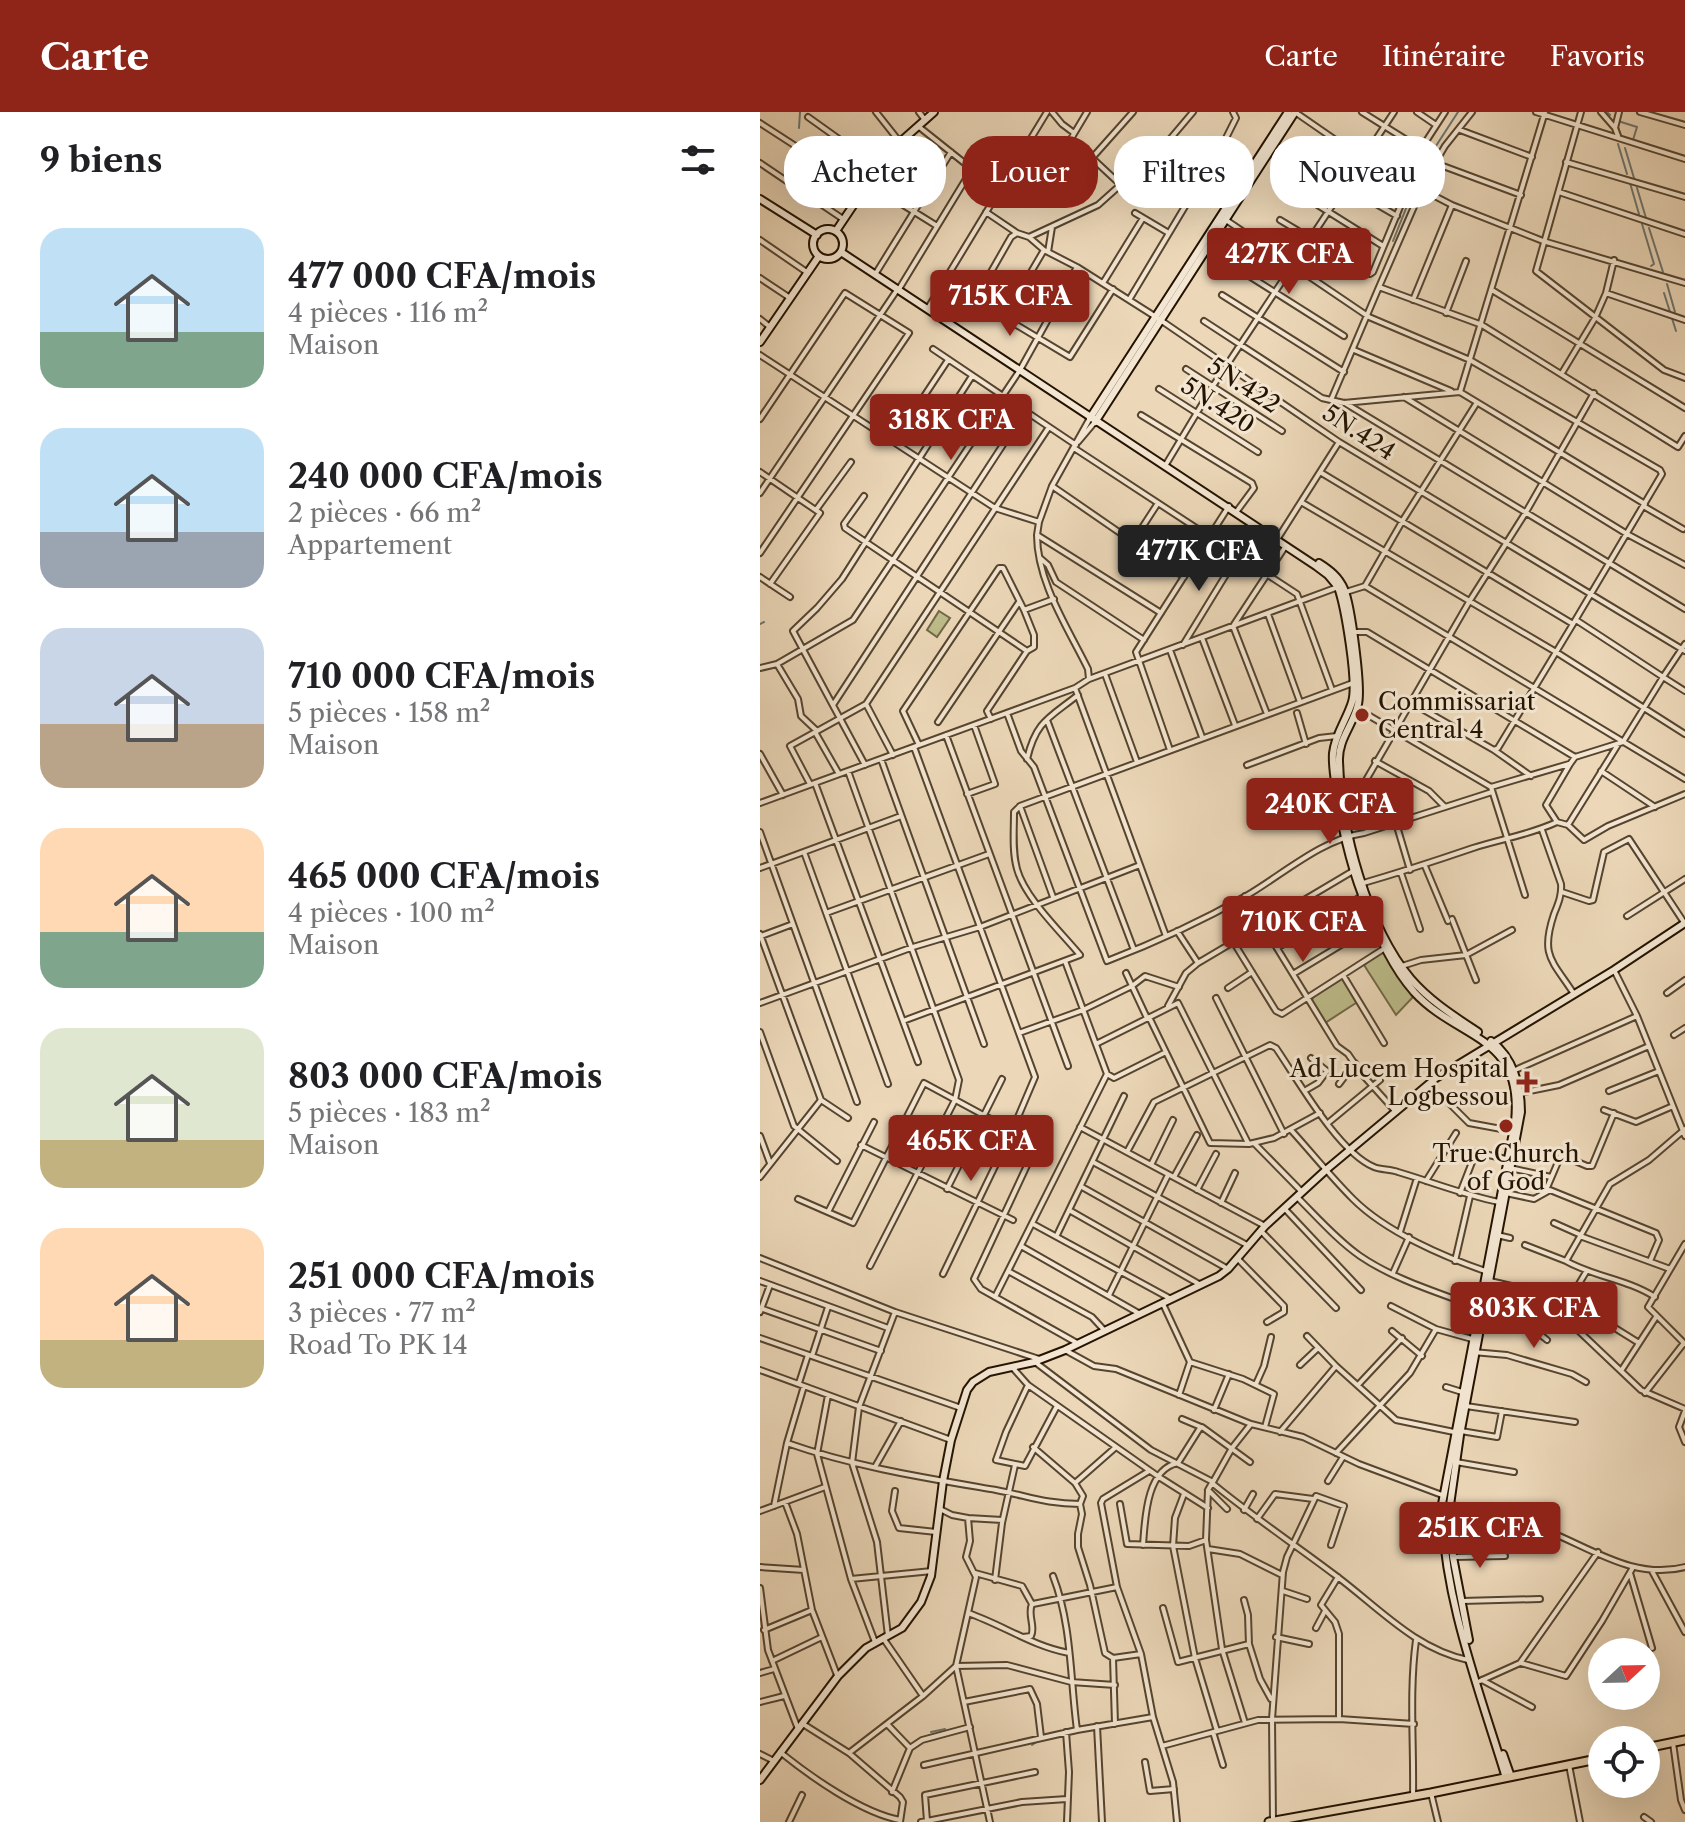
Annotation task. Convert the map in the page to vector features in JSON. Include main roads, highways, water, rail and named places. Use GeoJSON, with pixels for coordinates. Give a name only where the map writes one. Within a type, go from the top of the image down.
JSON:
{"type":"FeatureCollection","features":[{"type":"Feature","properties":{"kind":"main road"},"geometry":{"type":"LineString","coordinates":[[836,231],[889,152],[934,112]]}},
{"type":"Feature","properties":{"kind":"main road"},"geometry":{"type":"LineString","coordinates":[[1276,136],[1288,112]]}},
{"type":"Feature","properties":{"kind":"main road"},"geometry":{"type":"LineString","coordinates":[[1278,136],[1295,112]]}},
{"type":"Feature","properties":{"kind":"main road"},"geometry":{"type":"LineString","coordinates":[[1092,418],[1270,147]]}},
{"type":"Feature","properties":{"kind":"main road"},"geometry":{"type":"LineString","coordinates":[[760,199],[817,235]]}},
{"type":"Feature","properties":{"kind":"main road"},"geometry":{"type":"LineString","coordinates":[[826,230],[836,231],[843,241],[841,252],[831,259],[819,256],[813,246],[817,235],[826,230]]}},
{"type":"Feature","properties":{"kind":"main road"},"geometry":{"type":"LineString","coordinates":[[841,252],[1328,575],[1341,591]]}},
{"type":"Feature","properties":{"kind":"main road"},"geometry":{"type":"LineString","coordinates":[[760,342],[819,256]]}},
{"type":"Feature","properties":{"kind":"main road"},"geometry":{"type":"LineString","coordinates":[[1228,508],[1338,578],[1360,684],[1339,753],[1346,836],[1362,896],[1385,948],[1423,1001],[1493,1045]]}},
{"type":"Feature","properties":{"kind":"main road"},"geometry":{"type":"LineString","coordinates":[[1349,632],[1355,682],[1354,706],[1337,736],[1333,762],[1353,871],[1402,966],[1437,1003],[1500,1052],[1513,1071],[1520,1094],[1520,1123],[1472,1339],[1466,1406],[1457,1431],[1456,1462],[1446,1504],[1449,1571],[1471,1661],[1508,1777]]}},
{"type":"Feature","properties":{"kind":"main road"},"geometry":{"type":"LineString","coordinates":[[760,1780],[838,1676],[875,1642],[909,1621],[921,1602],[932,1571],[951,1440],[967,1390],[973,1382],[989,1372],[1065,1350],[1202,1285],[1228,1269],[1284,1208],[1436,1078],[1685,923]]}},
{"type":"Feature","properties":{"kind":"main road"},"geometry":{"type":"LineString","coordinates":[[1500,1052],[1516,1094],[1513,1132],[1506,1159],[1482,1318],[1462,1392],[1443,1495],[1460,1601],[1508,1777]]}},
{"type":"Feature","properties":{"kind":"main road"},"geometry":{"type":"LineString","coordinates":[[1660,1745],[1685,1740]]}},
{"type":"Feature","properties":{"kind":"main road"},"geometry":{"type":"LineString","coordinates":[[1274,1822],[1588,1761]]}},
{"type":"Feature","properties":{"kind":"waterway"},"geometry":{"type":"LineString","coordinates":[[799,128],[800,112]]}},
{"type":"Feature","properties":{"kind":"waterway"},"geometry":{"type":"LineString","coordinates":[[1393,241],[1423,166],[1458,112]]}},
{"type":"Feature","properties":{"kind":"waterway"},"geometry":{"type":"LineString","coordinates":[[1607,112],[1610,115]]}},
{"type":"Feature","properties":{"kind":"waterway"},"geometry":{"type":"LineString","coordinates":[[1618,121],[1637,127],[1633,140]]}},
{"type":"Feature","properties":{"kind":"waterway"},"geometry":{"type":"LineString","coordinates":[[1617,124],[1621,136]]}},
{"type":"Feature","properties":{"kind":"waterway"},"geometry":{"type":"LineString","coordinates":[[1618,144],[1627,174]]}},
{"type":"Feature","properties":{"kind":"waterway"},"geometry":{"type":"LineString","coordinates":[[1625,148],[1634,178]]}},
{"type":"Feature","properties":{"kind":"waterway"},"geometry":{"type":"LineString","coordinates":[[1630,183],[1639,214]]}},
{"type":"Feature","properties":{"kind":"waterway"},"geometry":{"type":"LineString","coordinates":[[1637,188],[1646,218]]}},
{"type":"Feature","properties":{"kind":"waterway"},"geometry":{"type":"LineString","coordinates":[[1642,224],[1654,264],[1651,266]]}},
{"type":"Feature","properties":{"kind":"waterway"},"geometry":{"type":"LineString","coordinates":[[1649,228],[1663,272]]}},
{"type":"Feature","properties":{"kind":"waterway"},"geometry":{"type":"LineString","coordinates":[[1667,284],[1675,312]]}},
{"type":"Feature","properties":{"kind":"waterway"},"geometry":{"type":"LineString","coordinates":[[1664,293],[1676,331]]}},
{"type":"Feature","properties":{"kind":"waterway"},"geometry":{"type":"LineString","coordinates":[[760,624],[764,622]]}},
{"type":"Feature","properties":{"kind":"waterway"},"geometry":{"type":"LineString","coordinates":[[931,1732],[945,1729]]}},
{"type":"Feature","properties":{"kind":"waterway"},"geometry":{"type":"LineString","coordinates":[[1032,1745],[1038,1741]]}},
{"type":"Feature","properties":{"kind":"place","name":"Commissariat Central 4"},"geometry":{"type":"Point","coordinates":[1362,715]}},
{"type":"Feature","properties":{"kind":"place","name":"Ad Lucem Hospital Logbessou"},"geometry":{"type":"Point","coordinates":[1527,1082]}},
{"type":"Feature","properties":{"kind":"place","name":"True Church of God"},"geometry":{"type":"Point","coordinates":[1506,1126]}}]}
